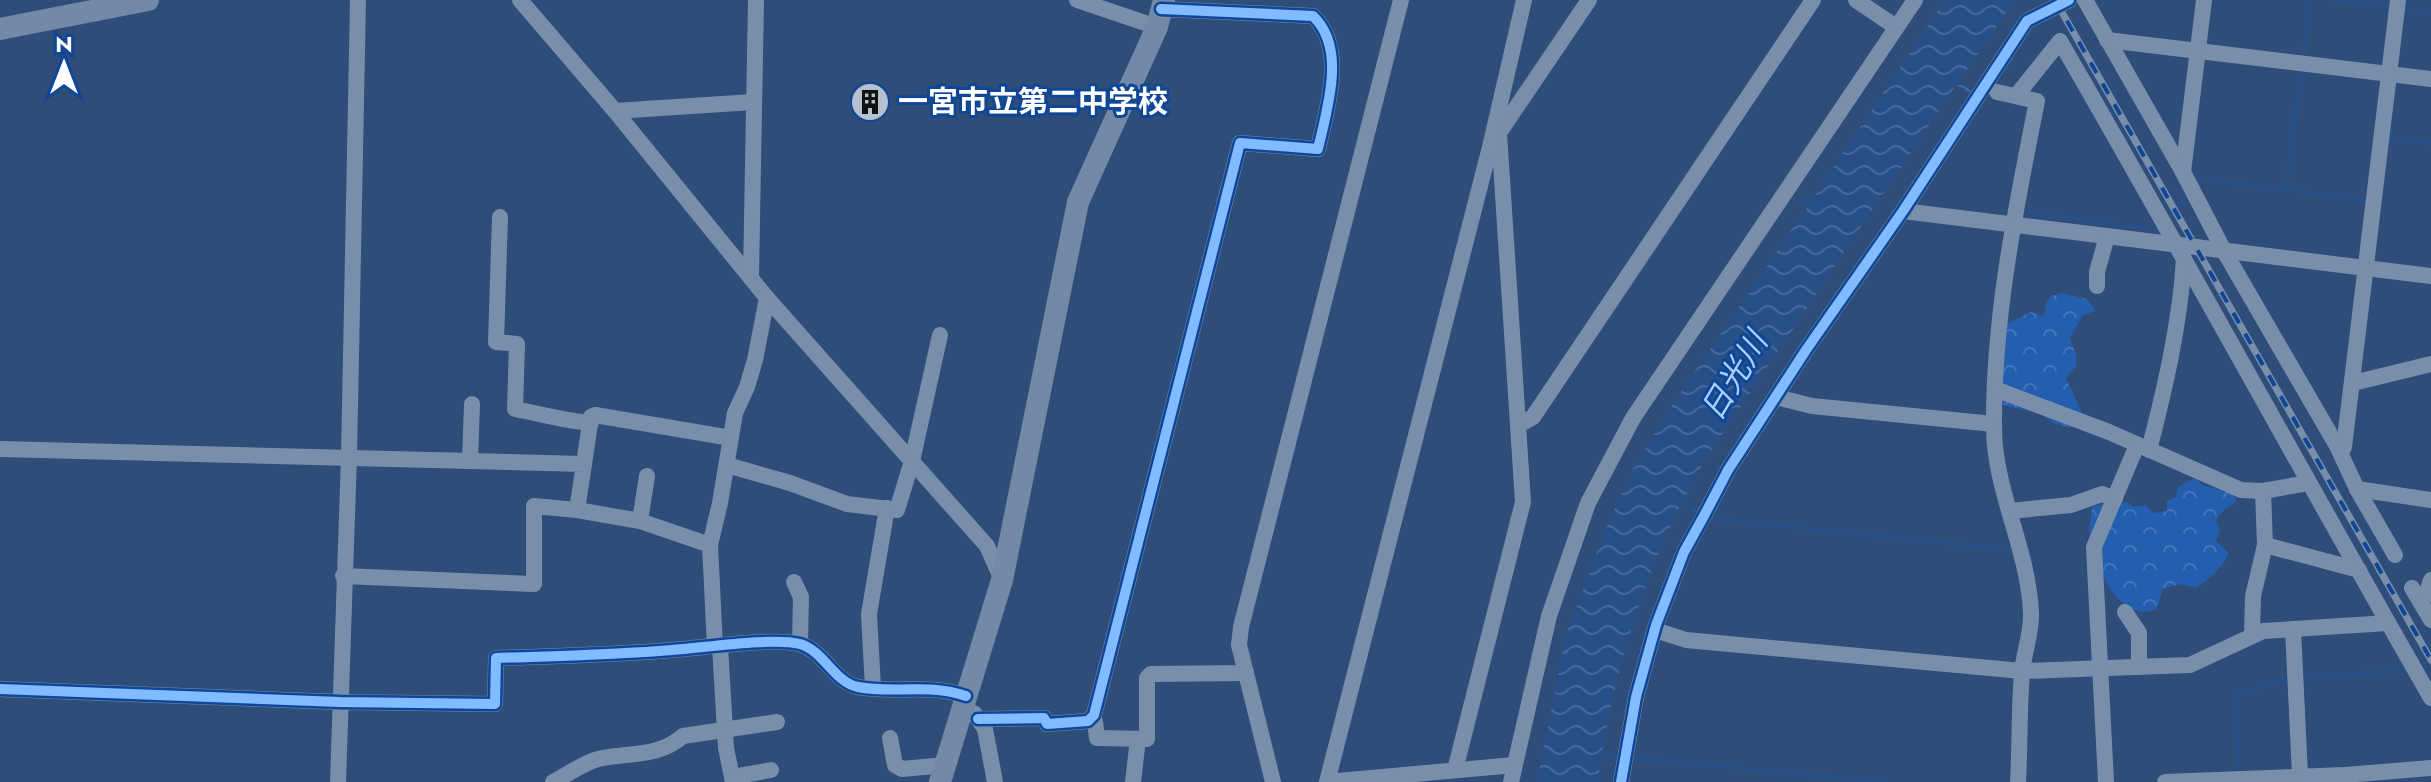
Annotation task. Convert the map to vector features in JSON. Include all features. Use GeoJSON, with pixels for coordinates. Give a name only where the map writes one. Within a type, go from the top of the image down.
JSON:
{"type":"FeatureCollection","features":[{"type":"Feature","properties":{"kind":"street"},"geometry":{"type":"LineString","coordinates":[[0,29],[148,0]]}},
{"type":"Feature","properties":{"kind":"street"},"geometry":{"type":"LineString","coordinates":[[338,782],[349,457],[358,0]]}},
{"type":"Feature","properties":{"kind":"street"},"geometry":{"type":"LineString","coordinates":[[520,0],[767,298],[987,546],[1002,580]]}},
{"type":"Feature","properties":{"kind":"street"},"geometry":{"type":"LineString","coordinates":[[751,276],[756,0]]}},
{"type":"Feature","properties":{"kind":"street"},"geometry":{"type":"LineString","coordinates":[[0,689],[340,702],[495,704],[496,658],[618,654],[774,642],[800,644],[818,654],[851,685],[935,688],[969,707],[1044,718],[1047,724],[1088,721],[1092,717],[1240,143],[1318,149],[1332,66],[1330,44],[1314,8],[1161,12],[1077,0]]}},
{"type":"Feature","properties":{"kind":"street"},"geometry":{"type":"LineString","coordinates":[[1273,782],[1239,645],[1241,627],[1401,0]]}},
{"type":"Feature","properties":{"kind":"street"},"geometry":{"type":"LineString","coordinates":[[1514,765],[1327,782],[1496,132],[1524,0]]}},
{"type":"Feature","properties":{"kind":"street"},"geometry":{"type":"LineString","coordinates":[[1455,770],[1523,502],[1496,132],[1589,0]]}},
{"type":"Feature","properties":{"kind":"street"},"geometry":{"type":"LineString","coordinates":[[1519,425],[1533,417],[1813,0]]}},
{"type":"Feature","properties":{"kind":"street"},"geometry":{"type":"LineString","coordinates":[[1856,0],[1896,27]]}},
{"type":"Feature","properties":{"kind":"street"},"geometry":{"type":"LineString","coordinates":[[1511,782],[1549,616],[1588,503],[1633,418],[1915,0]]}},
{"type":"Feature","properties":{"kind":"street"},"geometry":{"type":"LineString","coordinates":[[1621,782],[1636,697],[1655,630],[1684,552],[1728,470],[2027,21],[2069,0]]}},
{"type":"Feature","properties":{"kind":"street"},"geometry":{"type":"LineString","coordinates":[[2085,0],[2183,172],[2224,251],[2341,453],[2357,489],[2395,555]]}},
{"type":"Feature","properties":{"kind":"street"},"geometry":{"type":"LineString","coordinates":[[2183,172],[2204,0]]}},
{"type":"Feature","properties":{"kind":"street"},"geometry":{"type":"LineString","coordinates":[[2341,453],[2353,383],[2398,0]]}},
{"type":"Feature","properties":{"kind":"street"},"geometry":{"type":"LineString","coordinates":[[890,738],[895,765],[902,769],[942,773],[969,707],[1002,580],[1078,202],[1161,12]]}},
{"type":"Feature","properties":{"kind":"street"},"geometry":{"type":"LineString","coordinates":[[2107,40],[2431,79]]}},
{"type":"Feature","properties":{"kind":"street"},"geometry":{"type":"LineString","coordinates":[[2016,96],[2060,41],[2431,698]]}},
{"type":"Feature","properties":{"kind":"street"},"geometry":{"type":"LineString","coordinates":[[1997,92],[2037,101],[2014,225],[2000,332],[1994,424],[1998,474],[2025,573],[2031,614],[2022,671],[2018,782]]}},
{"type":"Feature","properties":{"kind":"street"},"geometry":{"type":"LineString","coordinates":[[615,111],[753,102]]}},
{"type":"Feature","properties":{"kind":"street"},"geometry":{"type":"LineString","coordinates":[[1903,211],[2107,236],[2181,251],[2224,251],[2431,276]]}},
{"type":"Feature","properties":{"kind":"street"},"geometry":{"type":"LineString","coordinates":[[500,217],[496,342],[517,344],[515,409],[551,415],[561,420],[591,423]]}},
{"type":"Feature","properties":{"kind":"street"},"geometry":{"type":"LineString","coordinates":[[2097,286],[2100,258],[2107,236]]}},
{"type":"Feature","properties":{"kind":"street"},"geometry":{"type":"LineString","coordinates":[[2106,782],[2094,547],[2115,499],[2143,448],[2177,320],[2181,251]]}},
{"type":"Feature","properties":{"kind":"street"},"geometry":{"type":"LineString","coordinates":[[767,298],[755,360],[735,413],[710,545],[732,779],[771,770]]}},
{"type":"Feature","properties":{"kind":"street"},"geometry":{"type":"LineString","coordinates":[[727,465],[847,504],[897,510],[912,461],[940,335]]}},
{"type":"Feature","properties":{"kind":"street"},"geometry":{"type":"LineString","coordinates":[[2353,383],[2431,364]]}},
{"type":"Feature","properties":{"kind":"street"},"geometry":{"type":"LineString","coordinates":[[1995,389],[2109,432],[2241,490],[2263,491],[2308,483]]}},
{"type":"Feature","properties":{"kind":"street"},"geometry":{"type":"LineString","coordinates":[[1776,397],[1812,406],[1994,424]]}},
{"type":"Feature","properties":{"kind":"street"},"geometry":{"type":"LineString","coordinates":[[470,461],[472,404]]}},
{"type":"Feature","properties":{"kind":"street"},"geometry":{"type":"LineString","coordinates":[[577,510],[591,417],[595,415],[731,438]]}},
{"type":"Feature","properties":{"kind":"street"},"geometry":{"type":"LineString","coordinates":[[0,449],[584,464]]}},
{"type":"Feature","properties":{"kind":"street"},"geometry":{"type":"LineString","coordinates":[[640,521],[647,476]]}},
{"type":"Feature","properties":{"kind":"street"},"geometry":{"type":"LineString","coordinates":[[2357,489],[2431,500]]}},
{"type":"Feature","properties":{"kind":"street"},"geometry":{"type":"LineString","coordinates":[[2252,635],[2253,596],[2265,545],[2263,491]]}},
{"type":"Feature","properties":{"kind":"street"},"geometry":{"type":"LineString","coordinates":[[2010,511],[2071,505],[2102,494],[2115,499]]}},
{"type":"Feature","properties":{"kind":"street"},"geometry":{"type":"LineString","coordinates":[[343,576],[534,584],[534,506],[640,521],[710,545]]}},
{"type":"Feature","properties":{"kind":"street"},"geometry":{"type":"LineString","coordinates":[[873,688],[869,614],[887,508]]}},
{"type":"Feature","properties":{"kind":"street"},"geometry":{"type":"LineString","coordinates":[[2265,545],[2359,570]]}},
{"type":"Feature","properties":{"kind":"street"},"geometry":{"type":"LineString","coordinates":[[794,582],[801,597],[800,644]]}},
{"type":"Feature","properties":{"kind":"street"},"geometry":{"type":"LineString","coordinates":[[2429,592],[2412,588],[2431,620]]}},
{"type":"Feature","properties":{"kind":"street"},"geometry":{"type":"LineString","coordinates":[[2125,612],[2139,633],[2139,667]]}},
{"type":"Feature","properties":{"kind":"street"},"geometry":{"type":"LineString","coordinates":[[1655,630],[1686,640],[2022,671],[2190,665],[2263,631],[2388,623]]}},
{"type":"Feature","properties":{"kind":"street"},"geometry":{"type":"LineString","coordinates":[[2293,629],[2300,775]]}},
{"type":"Feature","properties":{"kind":"street"},"geometry":{"type":"LineString","coordinates":[[1092,717],[1097,738],[1147,739],[1147,678],[1151,674],[1246,673]]}},
{"type":"Feature","properties":{"kind":"street"},"geometry":{"type":"LineString","coordinates":[[969,707],[985,729],[995,782]]}},
{"type":"Feature","properties":{"kind":"street"},"geometry":{"type":"LineString","coordinates":[[553,782],[597,759],[650,753],[677,742],[683,736],[777,722]]}},
{"type":"Feature","properties":{"kind":"street"},"geometry":{"type":"LineString","coordinates":[[1133,782],[1138,739]]}},
{"type":"Feature","properties":{"kind":"street"},"geometry":{"type":"LineString","coordinates":[[2165,782],[2300,775],[2345,778],[2431,768]]}},
{"type":"Feature","properties":{"kind":"green space"},"geometry":{"type":"Polygon","coordinates":[[[2062,293],[2087,299],[2096,311],[2083,315],[2070,338],[2076,366],[2066,378],[2083,415],[2069,428],[2053,423],[2041,414],[1999,404],[2003,326],[2031,312],[2044,316],[2046,303],[2051,296],[2062,293]]]}},
{"type":"Feature","properties":{"kind":"green space"},"geometry":{"type":"Polygon","coordinates":[[[2195,478],[2202,485],[2233,494],[2237,501],[2216,520],[2220,530],[2216,541],[2229,553],[2215,573],[2196,588],[2180,584],[2163,589],[2157,609],[2138,611],[2129,608],[2109,587],[2101,569],[2096,545],[2089,532],[2092,508],[2127,502],[2134,507],[2146,505],[2153,513],[2167,511],[2167,501],[2176,497],[2178,487],[2195,478]]]}},
{"type":"Feature","properties":{"kind":"water","name":"日光川"},"geometry":{"type":"Polygon","coordinates":[[[1945,0],[2015,0],[1959,81],[1972,90],[1968,94],[1956,85],[1705,460],[1683,501],[1696,508],[1694,512],[1680,506],[1642,596],[1615,688],[1602,752],[1617,755],[1616,759],[1601,757],[1598,782],[1537,782],[1566,636],[1606,527],[1635,466],[1676,399],[1807,208],[1798,201],[1801,196],[1811,201],[1945,0]]]}},
{"type":"Feature","properties":{"kind":"waterway"},"geometry":{"type":"LineString","coordinates":[[2303,57],[2310,0]]}},
{"type":"Feature","properties":{"kind":"waterway"},"geometry":{"type":"LineString","coordinates":[[2335,0],[2392,7]]}},
{"type":"Feature","properties":{"kind":"waterway"},"geometry":{"type":"LineString","coordinates":[[2401,8],[2431,12]]}},
{"type":"Feature","properties":{"kind":"waterway"},"geometry":{"type":"LineString","coordinates":[[2286,188],[2301,70]]}},
{"type":"Feature","properties":{"kind":"waterway"},"geometry":{"type":"LineString","coordinates":[[2388,139],[2431,143]]}},
{"type":"Feature","properties":{"kind":"waterway"},"geometry":{"type":"LineString","coordinates":[[2195,186],[2200,179],[2369,200]]}},
{"type":"Feature","properties":{"kind":"waterway"},"geometry":{"type":"LineString","coordinates":[[2167,220],[2189,193]]}},
{"type":"Feature","properties":{"kind":"waterway"},"geometry":{"type":"LineString","coordinates":[[2021,211],[2160,230],[2162,227]]}},
{"type":"Feature","properties":{"kind":"waterway"},"geometry":{"type":"LineString","coordinates":[[1709,515],[1716,519],[2013,550]]}},
{"type":"Feature","properties":{"kind":"waterway"},"geometry":{"type":"LineString","coordinates":[[2418,667],[2431,663]]}},
{"type":"Feature","properties":{"kind":"waterway"},"geometry":{"type":"LineString","coordinates":[[2298,678],[2409,670]]}},
{"type":"Feature","properties":{"kind":"waterway"},"geometry":{"type":"LineString","coordinates":[[2239,772],[2236,694],[2290,679]]}},
{"type":"Feature","properties":{"kind":"waterway"},"geometry":{"type":"LineString","coordinates":[[1630,758],[1886,782]]}},
{"type":"Feature","properties":{"kind":"railway"},"geometry":{"type":"LineString","coordinates":[[2055,0],[2431,660]]}},
{"type":"Feature","properties":{"kind":"cycle path"},"geometry":{"type":"LineString","coordinates":[[1621,782],[1636,697],[1656,625],[1684,552],[1728,470],[2027,21],[2069,0]]}},
{"type":"Feature","properties":{"kind":"cycle path"},"geometry":{"type":"LineString","coordinates":[[978,719],[1044,718],[1047,724],[1088,721],[1094,715],[1240,143],[1318,149],[1332,80],[1332,62],[1323,29],[1313,16],[1161,9]]}},
{"type":"Feature","properties":{"kind":"cycle path"},"geometry":{"type":"LineString","coordinates":[[0,689],[340,702],[495,704],[496,658],[788,642],[800,644],[816,653],[842,679],[858,687],[938,690],[966,696]]}},
{"type":"Feature","properties":{"kind":"place","name":"一宮市立第二中学校"},"geometry":{"type":"Point","coordinates":[870,102]}}]}
